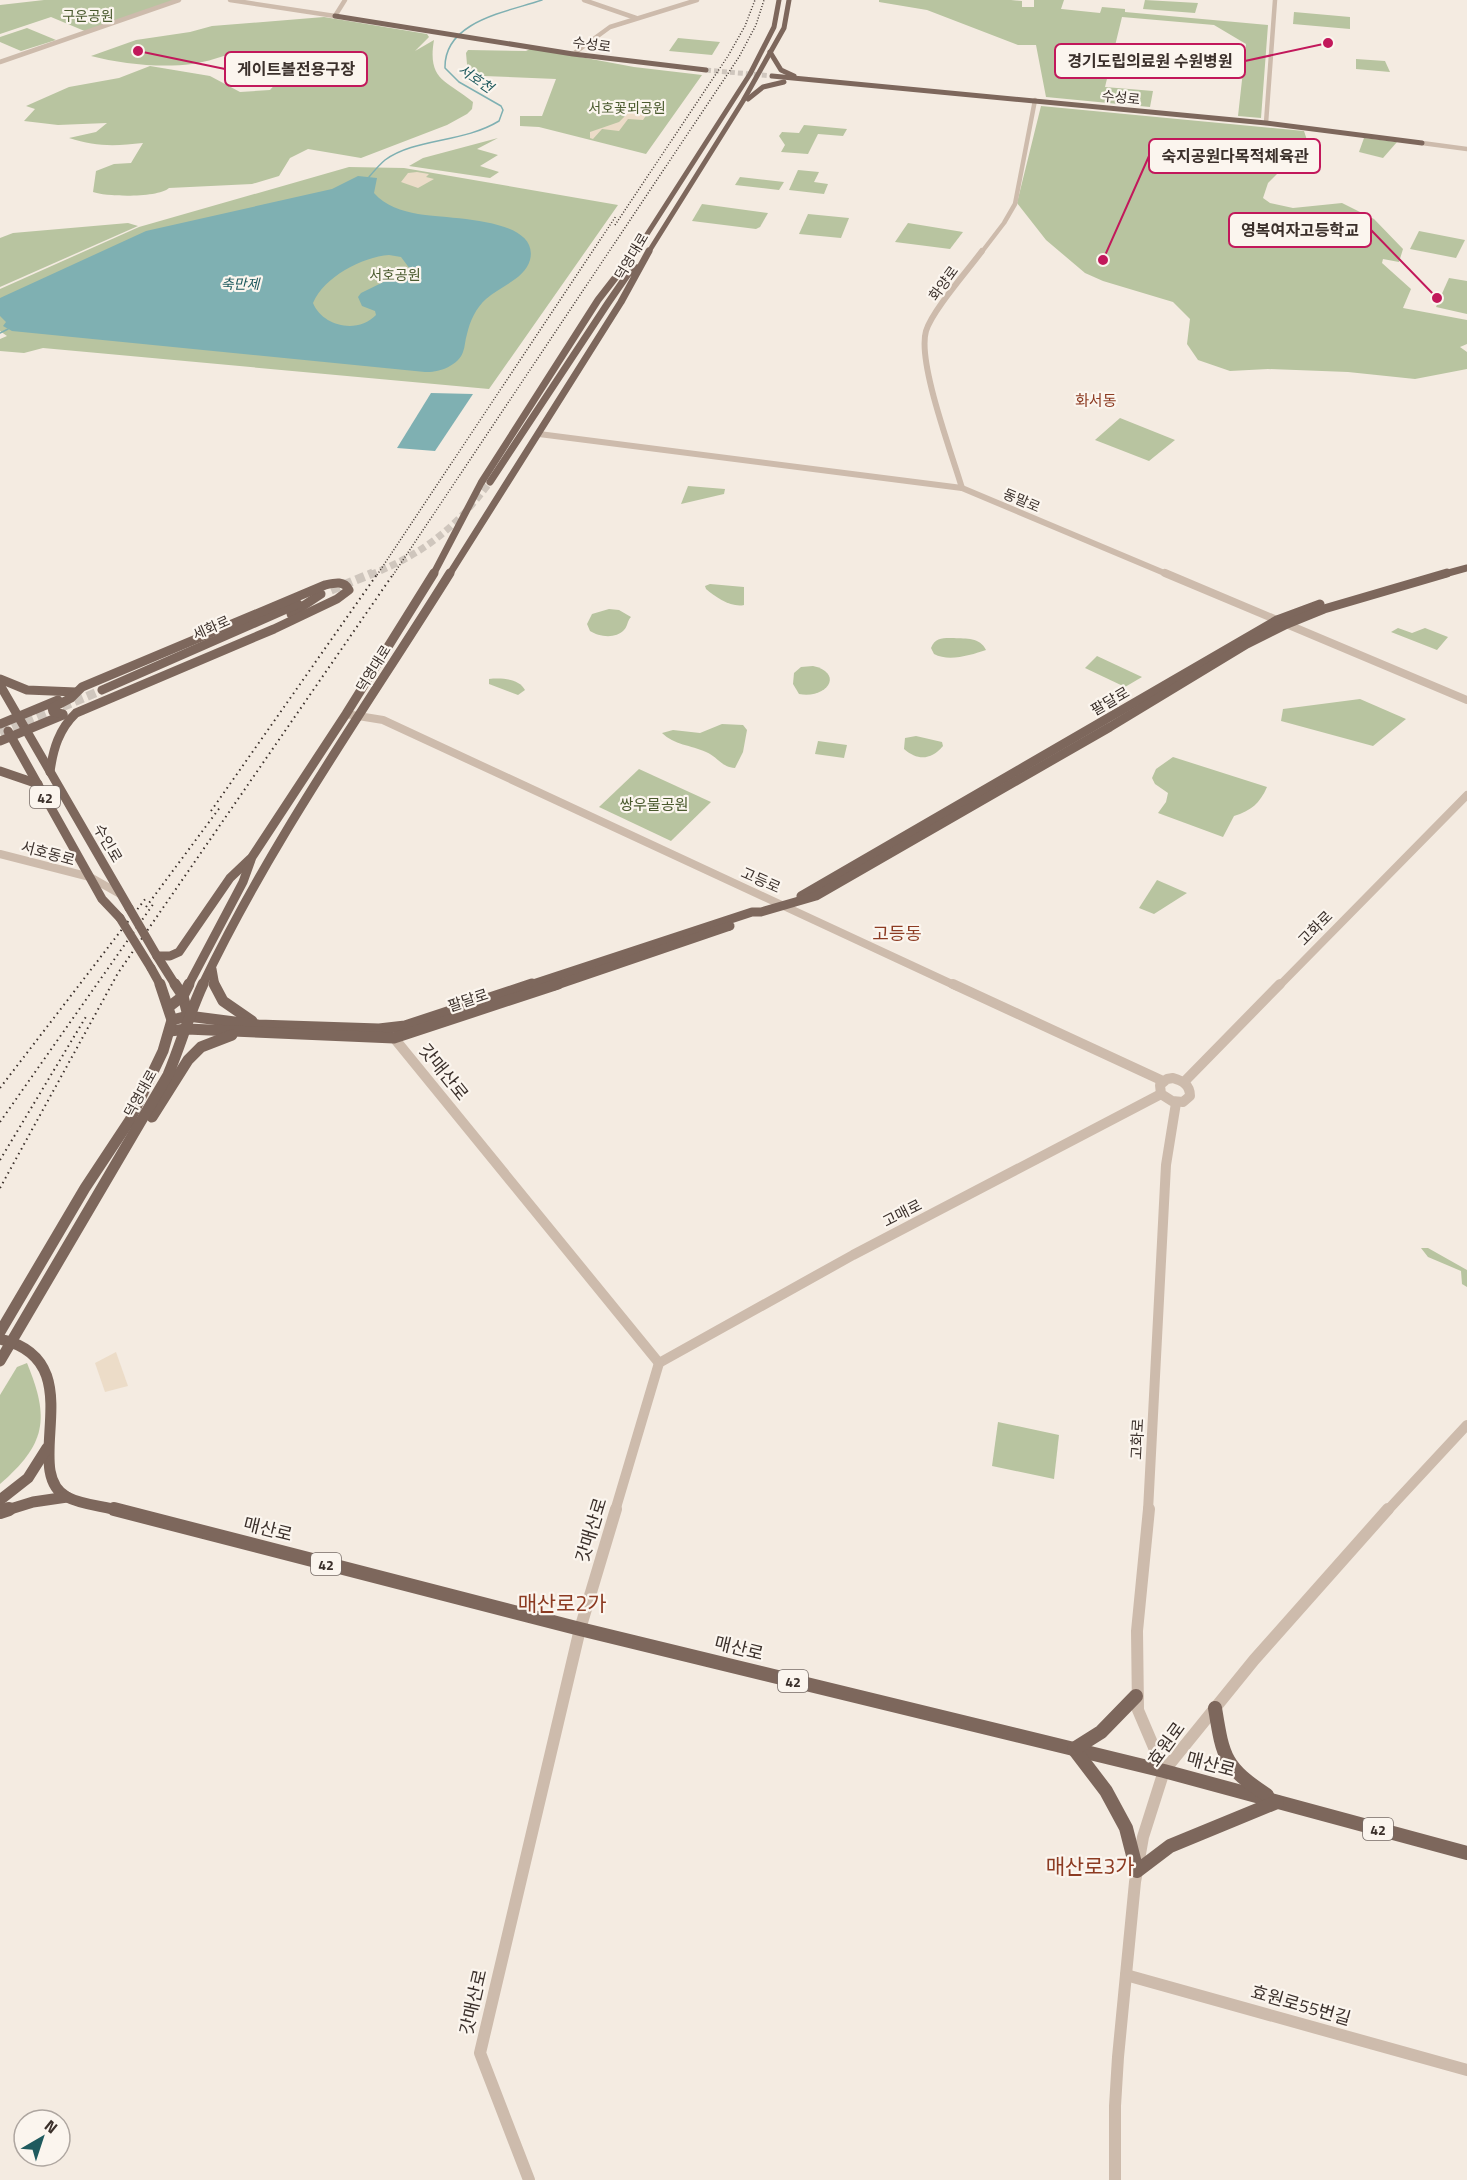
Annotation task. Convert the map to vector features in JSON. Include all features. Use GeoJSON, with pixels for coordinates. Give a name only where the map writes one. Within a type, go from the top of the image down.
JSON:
{"type":"FeatureCollection","features":[{"type":"Feature","properties":{"kind":"main road","name":"덕영대로"},"geometry":{"type":"LineString","coordinates":[[170,1006],[183,996],[243,882],[252,857],[346,714],[443,559],[481,483],[598,300],[657,222],[762,53],[774,27],[779,0]]}},
{"type":"Feature","properties":{"kind":"main road","name":"덕영대로"},"geometry":{"type":"LineString","coordinates":[[0,1361],[6,1340],[168,1075],[187,1029],[188,1016],[226,936],[269,860],[539,434],[621,302],[641,264],[741,105],[784,28],[789,0]]}},
{"type":"Feature","properties":{"kind":"main road","name":"수성로"},"geometry":{"type":"LineString","coordinates":[[335,16],[573,54],[706,70]]}},
{"type":"Feature","properties":{"kind":"main road"},"geometry":{"type":"LineString","coordinates":[[770,52],[781,70],[794,76],[844,83]]}},
{"type":"Feature","properties":{"kind":"main road"},"geometry":{"type":"LineString","coordinates":[[773,80],[764,80],[769,72],[781,70]]}},
{"type":"Feature","properties":{"kind":"main road","name":"수성로"},"geometry":{"type":"LineString","coordinates":[[773,80],[844,83],[1035,100],[1266,123],[1422,143]]}},
{"type":"Feature","properties":{"kind":"main road"},"geometry":{"type":"LineString","coordinates":[[741,105],[773,80]]}},
{"type":"Feature","properties":{"kind":"main road"},"geometry":{"type":"LineString","coordinates":[[628,274],[629,262]]}},
{"type":"Feature","properties":{"kind":"main road"},"geometry":{"type":"LineString","coordinates":[[628,274],[641,264]]}},
{"type":"Feature","properties":{"kind":"main road","name":"덕영대로"},"geometry":{"type":"LineString","coordinates":[[490,482],[628,274]]}},
{"type":"Feature","properties":{"kind":"main road"},"geometry":{"type":"LineString","coordinates":[[481,483],[493,489],[506,486]]}},
{"type":"Feature","properties":{"kind":"main road","name":"팔달로"},"geometry":{"type":"LineString","coordinates":[[785,906],[1277,620],[1350,594],[1467,562]]}},
{"type":"Feature","properties":{"kind":"main road","name":"팔달로"},"geometry":{"type":"LineString","coordinates":[[171,1025],[188,1016],[258,1024],[379,1029],[405,1026],[752,912],[785,906],[816,896],[1222,662],[1247,644],[1324,609],[1467,568]]}},
{"type":"Feature","properties":{"kind":"main road"},"geometry":{"type":"LineString","coordinates":[[50,772],[56,738],[64,725],[84,705],[97,704],[300,617],[346,594],[349,590],[347,586],[339,582],[332,583],[281,602],[82,687],[71,698],[52,708],[53,712],[63,714]]}},
{"type":"Feature","properties":{"kind":"main road","name":"세화로"},"geometry":{"type":"LineString","coordinates":[[102,690],[331,590]]}},
{"type":"Feature","properties":{"kind":"main road"},"geometry":{"type":"LineString","coordinates":[[1,721],[18,717],[286,603],[321,594]]}},
{"type":"Feature","properties":{"kind":"main road"},"geometry":{"type":"LineString","coordinates":[[0,741],[296,612],[321,594]]}},
{"type":"Feature","properties":{"kind":"main road"},"geometry":{"type":"LineString","coordinates":[[0,679],[21,690],[37,693],[76,692]]}},
{"type":"Feature","properties":{"kind":"main road","name":"수인로"},"geometry":{"type":"LineString","coordinates":[[0,685],[120,894],[183,996],[188,1016]]}},
{"type":"Feature","properties":{"kind":"main road","name":"42"},"geometry":{"type":"LineString","coordinates":[[1,721],[102,899],[120,918],[151,968],[170,1006],[171,1025]]}},
{"type":"Feature","properties":{"kind":"main road"},"geometry":{"type":"LineString","coordinates":[[0,771],[38,784]]}},
{"type":"Feature","properties":{"kind":"main road"},"geometry":{"type":"LineString","coordinates":[[157,956],[170,956],[179,952],[230,878],[252,857]]}},
{"type":"Feature","properties":{"kind":"main road","name":"팔달로"},"geometry":{"type":"LineString","coordinates":[[171,1025],[187,1029],[238,1033],[394,1038],[685,943],[755,917],[761,912]]}},
{"type":"Feature","properties":{"kind":"main road"},"geometry":{"type":"LineString","coordinates":[[212,967],[216,995],[237,1012],[258,1024]]}},
{"type":"Feature","properties":{"kind":"main road","name":"덕영대로"},"geometry":{"type":"LineString","coordinates":[[0,1332],[85,1188],[130,1120],[171,1025]]}},
{"type":"Feature","properties":{"kind":"main road"},"geometry":{"type":"LineString","coordinates":[[137,1129],[153,1116],[188,1060],[201,1047],[238,1033]]}},
{"type":"Feature","properties":{"kind":"main road"},"geometry":{"type":"LineString","coordinates":[[6,1340],[26,1349],[39,1362],[47,1382],[53,1412],[50,1477],[60,1492],[67,1497]]}},
{"type":"Feature","properties":{"kind":"main road"},"geometry":{"type":"LineString","coordinates":[[0,1500],[20,1486],[35,1469],[51,1436]]}},
{"type":"Feature","properties":{"kind":"main road","name":"42"},"geometry":{"type":"LineString","coordinates":[[0,1512],[33,1502],[67,1497]]}},
{"type":"Feature","properties":{"kind":"main road","name":"매산로"},"geometry":{"type":"LineString","coordinates":[[67,1497],[580,1629],[1164,1771],[1467,1853]]}},
{"type":"Feature","properties":{"kind":"main road"},"geometry":{"type":"LineString","coordinates":[[1136,1696],[1094,1740],[1074,1749],[1106,1791],[1126,1828],[1129,1849],[1137,1871],[1170,1846],[1277,1802]]}},
{"type":"Feature","properties":{"kind":"main road"},"geometry":{"type":"LineString","coordinates":[[1215,1708],[1222,1749],[1229,1767],[1240,1779],[1277,1802]]}},
{"type":"Feature","properties":{"kind":"street"},"geometry":{"type":"LineString","coordinates":[[0,62],[179,0]]}},
{"type":"Feature","properties":{"kind":"street"},"geometry":{"type":"LineString","coordinates":[[230,0],[335,16],[345,0]]}},
{"type":"Feature","properties":{"kind":"street"},"geometry":{"type":"LineString","coordinates":[[584,0],[636,18]]}},
{"type":"Feature","properties":{"kind":"street"},"geometry":{"type":"LineString","coordinates":[[573,54],[605,29],[697,0]]}},
{"type":"Feature","properties":{"kind":"street"},"geometry":{"type":"LineString","coordinates":[[1266,123],[1275,0]]}},
{"type":"Feature","properties":{"kind":"street","name":"화양로"},"geometry":{"type":"LineString","coordinates":[[962,488],[930,381],[924,352],[926,330],[943,302],[1004,223],[1015,204],[1035,100]]}},
{"type":"Feature","properties":{"kind":"street","name":"수성로"},"geometry":{"type":"LineString","coordinates":[[1422,143],[1467,149]]}},
{"type":"Feature","properties":{"kind":"street","name":"동말로"},"geometry":{"type":"LineString","coordinates":[[539,434],[962,488],[1467,700]]}},
{"type":"Feature","properties":{"kind":"street","name":"고등로"},"geometry":{"type":"LineString","coordinates":[[346,714],[383,720],[521,786],[1163,1081]]}},
{"type":"Feature","properties":{"kind":"street","name":"고화로"},"geometry":{"type":"LineString","coordinates":[[1184,1082],[1467,795]]}},
{"type":"Feature","properties":{"kind":"street","name":"서호동로"},"geometry":{"type":"LineString","coordinates":[[0,854],[90,878],[120,894]]}},
{"type":"Feature","properties":{"kind":"street","name":"갓매산로"},"geometry":{"type":"LineString","coordinates":[[394,1038],[659,1363],[580,1629],[480,2053],[529,2180]]}},
{"type":"Feature","properties":{"kind":"street"},"geometry":{"type":"LineString","coordinates":[[1173,1078],[1184,1082],[1189,1087],[1190,1096],[1187,1100],[1176,1103],[1170,1101],[1161,1094],[1159,1089],[1163,1081],[1173,1078]]}},
{"type":"Feature","properties":{"kind":"street","name":"고매로"},"geometry":{"type":"LineString","coordinates":[[659,1363],[852,1255],[1161,1094]]}},
{"type":"Feature","properties":{"kind":"street","name":"고화로"},"geometry":{"type":"LineString","coordinates":[[1164,1771],[1142,1720],[1136,1696],[1137,1631],[1149,1504],[1166,1165],[1176,1103]]}},
{"type":"Feature","properties":{"kind":"street","name":"효원로"},"geometry":{"type":"LineString","coordinates":[[1115,2180],[1115,2106],[1137,1871],[1143,1837],[1164,1771],[1254,1660],[1354,1546],[1467,1425]]}},
{"type":"Feature","properties":{"kind":"street","name":"효원로55번길"},"geometry":{"type":"LineString","coordinates":[[1126,1975],[1467,2070]]}},
{"type":"Feature","properties":{"kind":"green space","name":"구운공원"},"geometry":{"type":"Polygon","coordinates":[[[44,0],[175,0],[87,32],[51,17],[0,34],[0,5],[44,0]]]}},
{"type":"Feature","properties":{"kind":"green space"},"geometry":{"type":"Polygon","coordinates":[[[879,0],[1011,0],[1022,1],[1022,7],[1034,7],[1034,0],[1064,0],[1061,9],[1100,13],[1102,7],[1125,9],[1125,12],[1268,25],[1261,118],[1238,116],[1246,44],[1214,25],[1122,17],[1105,87],[1153,91],[1150,107],[1046,97],[1036,45],[1018,45],[927,10],[879,2],[879,0]]]}},
{"type":"Feature","properties":{"kind":"green space"},"geometry":{"type":"Polygon","coordinates":[[[1145,0],[1198,3],[1195,13],[1143,9],[1145,0]]]}},
{"type":"Feature","properties":{"kind":"green space"},"geometry":{"type":"Polygon","coordinates":[[[1294,12],[1350,17],[1350,29],[1293,24],[1294,12]]]}},
{"type":"Feature","properties":{"kind":"green space"},"geometry":{"type":"Polygon","coordinates":[[[324,17],[427,34],[429,37],[415,51],[434,40],[433,64],[436,72],[447,84],[473,102],[472,109],[447,125],[361,158],[308,149],[290,158],[279,176],[252,184],[169,188],[154,194],[132,196],[93,192],[96,171],[114,164],[131,163],[143,143],[106,145],[69,138],[96,132],[107,123],[58,125],[24,121],[35,109],[26,106],[69,87],[119,78],[150,66],[210,76],[240,92],[270,90],[279,80],[261,63],[237,52],[198,63],[167,66],[128,63],[91,56],[136,40],[190,32],[212,26],[324,17]]]}},
{"type":"Feature","properties":{"kind":"green space"},"geometry":{"type":"Polygon","coordinates":[[[27,28],[56,40],[21,51],[0,42],[0,37],[27,28]]]}},
{"type":"Feature","properties":{"kind":"green space"},"geometry":{"type":"Polygon","coordinates":[[[678,38],[720,42],[712,55],[669,51],[678,38]]]}},
{"type":"Feature","properties":{"kind":"green space","name":"서호꽃뫼공원"},"geometry":{"type":"Polygon","coordinates":[[[532,48],[634,67],[702,75],[646,154],[539,127],[520,126],[520,116],[542,116],[556,79],[484,76],[474,74],[467,64],[468,50],[526,51],[532,48]]]}},
{"type":"Feature","properties":{"kind":"green space"},"geometry":{"type":"Polygon","coordinates":[[[1356,59],[1385,61],[1390,72],[1356,69],[1356,59]]]}},
{"type":"Feature","properties":{"kind":"green space"},"geometry":{"type":"Polygon","coordinates":[[[1041,106],[1304,131],[1308,143],[1268,183],[1263,198],[1270,203],[1293,208],[1342,203],[1374,219],[1403,249],[1399,262],[1383,259],[1382,263],[1411,289],[1403,308],[1467,320],[1467,344],[1460,347],[1467,352],[1467,369],[1415,379],[1348,372],[1268,369],[1230,371],[1198,360],[1187,344],[1190,319],[1173,302],[1103,281],[1085,273],[1046,240],[1017,203],[1041,106]]]}},
{"type":"Feature","properties":{"kind":"green space"},"geometry":{"type":"Polygon","coordinates":[[[804,125],[847,129],[843,136],[818,134],[808,154],[781,152],[785,145],[779,136],[782,132],[799,133],[804,125]]]}},
{"type":"Feature","properties":{"kind":"green space"},"geometry":{"type":"Polygon","coordinates":[[[498,138],[477,149],[498,155],[480,166],[499,172],[490,178],[409,166],[423,158],[498,138]]]}},
{"type":"Feature","properties":{"kind":"green space"},"geometry":{"type":"Polygon","coordinates":[[[1364,138],[1397,142],[1383,158],[1359,152],[1364,138]]]}},
{"type":"Feature","properties":{"kind":"green space","name":"축만제"},"geometry":{"type":"Polygon","coordinates":[[[349,167],[404,168],[618,205],[489,389],[43,348],[24,353],[0,351],[0,339],[7,336],[0,331],[0,289],[139,227],[349,167]]]}},
{"type":"Feature","properties":{"kind":"green space"},"geometry":{"type":"Polygon","coordinates":[[[798,170],[819,172],[814,182],[828,184],[824,194],[789,190],[798,170]]]}},
{"type":"Feature","properties":{"kind":"green space"},"geometry":{"type":"Polygon","coordinates":[[[740,177],[784,182],[779,190],[735,185],[740,177]]]}},
{"type":"Feature","properties":{"kind":"green space"},"geometry":{"type":"Polygon","coordinates":[[[702,204],[768,213],[760,227],[756,229],[692,221],[702,204]]]}},
{"type":"Feature","properties":{"kind":"green space"},"geometry":{"type":"Polygon","coordinates":[[[808,214],[849,218],[841,238],[799,234],[808,214]]]}},
{"type":"Feature","properties":{"kind":"green space"},"geometry":{"type":"Polygon","coordinates":[[[128,223],[138,226],[0,287],[0,238],[13,233],[128,223]]]}},
{"type":"Feature","properties":{"kind":"green space"},"geometry":{"type":"Polygon","coordinates":[[[908,223],[963,232],[950,249],[895,242],[908,223]]]}},
{"type":"Feature","properties":{"kind":"green space"},"geometry":{"type":"Polygon","coordinates":[[[1419,231],[1465,240],[1456,258],[1410,249],[1419,231]]]}},
{"type":"Feature","properties":{"kind":"green space"},"geometry":{"type":"Polygon","coordinates":[[[1449,278],[1467,281],[1467,314],[1436,307],[1449,278]]]}},
{"type":"Feature","properties":{"kind":"green space"},"geometry":{"type":"Polygon","coordinates":[[[1120,418],[1175,440],[1149,461],[1095,440],[1120,418]]]}},
{"type":"Feature","properties":{"kind":"green space"},"geometry":{"type":"Polygon","coordinates":[[[688,486],[725,489],[724,494],[681,504],[688,486]]]}},
{"type":"Feature","properties":{"kind":"green space"},"geometry":{"type":"Polygon","coordinates":[[[710,584],[744,587],[744,605],[734,605],[719,598],[706,589],[705,586],[710,584]]]}},
{"type":"Feature","properties":{"kind":"green space"},"geometry":{"type":"Polygon","coordinates":[[[609,609],[619,610],[631,617],[624,630],[617,635],[607,636],[590,631],[587,624],[592,614],[609,609]]]}},
{"type":"Feature","properties":{"kind":"green space"},"geometry":{"type":"Polygon","coordinates":[[[1398,628],[1412,633],[1425,628],[1448,637],[1437,650],[1391,632],[1398,628]]]}},
{"type":"Feature","properties":{"kind":"green space"},"geometry":{"type":"Polygon","coordinates":[[[940,639],[976,641],[986,650],[953,658],[934,654],[931,648],[935,642],[940,639]]]}},
{"type":"Feature","properties":{"kind":"green space"},"geometry":{"type":"Polygon","coordinates":[[[1097,656],[1142,677],[1125,687],[1085,668],[1097,656]]]}},
{"type":"Feature","properties":{"kind":"green space"},"geometry":{"type":"Polygon","coordinates":[[[813,666],[828,674],[830,679],[828,684],[818,693],[799,694],[793,684],[794,673],[801,667],[813,666]]]}},
{"type":"Feature","properties":{"kind":"green space"},"geometry":{"type":"Polygon","coordinates":[[[489,679],[514,681],[525,690],[518,695],[489,684],[489,679]]]}},
{"type":"Feature","properties":{"kind":"green space"},"geometry":{"type":"Polygon","coordinates":[[[1360,699],[1406,719],[1373,746],[1281,721],[1283,709],[1360,699]]]}},
{"type":"Feature","properties":{"kind":"green space"},"geometry":{"type":"Polygon","coordinates":[[[722,724],[743,725],[747,730],[743,752],[735,768],[726,766],[714,756],[672,740],[662,733],[673,730],[700,733],[722,724]]]}},
{"type":"Feature","properties":{"kind":"green space"},"geometry":{"type":"Polygon","coordinates":[[[916,736],[942,742],[943,746],[929,756],[914,756],[904,749],[905,738],[916,736]]]}},
{"type":"Feature","properties":{"kind":"green space"},"geometry":{"type":"Polygon","coordinates":[[[818,741],[847,745],[844,758],[815,754],[818,741]]]}},
{"type":"Feature","properties":{"kind":"green space"},"geometry":{"type":"Polygon","coordinates":[[[1173,757],[1267,787],[1254,806],[1234,816],[1223,837],[1158,813],[1166,802],[1168,793],[1155,784],[1152,778],[1156,769],[1173,757]]]}},
{"type":"Feature","properties":{"kind":"green space","name":"쌍우물공원"},"geometry":{"type":"Polygon","coordinates":[[[639,769],[711,802],[671,841],[599,807],[639,769]]]}},
{"type":"Feature","properties":{"kind":"green space"},"geometry":{"type":"Polygon","coordinates":[[[1157,880],[1187,893],[1154,914],[1139,908],[1157,880]]]}},
{"type":"Feature","properties":{"kind":"green space"},"geometry":{"type":"Polygon","coordinates":[[[1421,1248],[1428,1248],[1467,1270],[1467,1287],[1462,1284],[1461,1271],[1428,1257],[1421,1248]]]}},
{"type":"Feature","properties":{"kind":"green space"},"geometry":{"type":"Polygon","coordinates":[[[27,1363],[39,1400],[41,1415],[39,1429],[35,1443],[27,1456],[0,1484],[0,1395],[17,1367],[27,1363]]]}},
{"type":"Feature","properties":{"kind":"green space"},"geometry":{"type":"Polygon","coordinates":[[[998,1422],[1059,1435],[1054,1479],[992,1466],[998,1422]]]}},
{"type":"Feature","properties":{"kind":"shaded area"},"geometry":{"type":"Polygon","coordinates":[[[637,110],[661,115],[647,114],[643,120],[628,119],[619,131],[602,129],[593,139],[590,138],[590,132],[619,122],[626,113],[637,110]]]}},
{"type":"Feature","properties":{"kind":"shaded area"},"geometry":{"type":"Polygon","coordinates":[[[408,173],[429,174],[426,177],[434,179],[418,188],[401,182],[408,173]]]}},
{"type":"Feature","properties":{"kind":"shaded area"},"geometry":{"type":"Polygon","coordinates":[[[116,1352],[128,1386],[105,1392],[95,1363],[116,1352]]]}},
{"type":"Feature","properties":{"kind":"water","name":"축만제"},"geometry":{"type":"Polygon","coordinates":[[[358,176],[377,178],[374,193],[394,207],[418,214],[467,219],[506,227],[521,235],[529,246],[530,260],[527,267],[518,277],[492,294],[479,306],[470,324],[463,352],[452,365],[441,370],[425,372],[12,331],[3,326],[6,322],[0,316],[0,298],[146,231],[332,189],[358,176]],[[389,255],[356,264],[326,285],[313,303],[325,318],[342,325],[360,325],[369,321],[376,315],[375,311],[362,306],[358,297],[361,293],[410,269],[401,257],[389,255]]]}},
{"type":"Feature","properties":{"kind":"water"},"geometry":{"type":"Polygon","coordinates":[[[431,393],[473,394],[435,451],[397,448],[431,393]]]}},
{"type":"Feature","properties":{"kind":"waterway","name":"서호천"},"geometry":{"type":"LineString","coordinates":[[369,177],[385,160],[397,153],[470,133],[499,121],[503,110],[501,106],[459,82],[445,68],[447,52],[455,39],[480,21],[542,0]]}},
{"type":"Feature","properties":{"kind":"waterway","name":"서호천"},"geometry":{"type":"LineString","coordinates":[[0,333],[8,329]]}},
{"type":"Feature","properties":{"kind":"tunnel"},"geometry":{"type":"LineString","coordinates":[[706,70],[772,76]]}},
{"type":"Feature","properties":{"kind":"tunnel"},"geometry":{"type":"LineString","coordinates":[[370,575],[406,558],[437,538],[464,513],[490,482]]}},
{"type":"Feature","properties":{"kind":"tunnel"},"geometry":{"type":"LineString","coordinates":[[331,590],[373,573]]}},
{"type":"Feature","properties":{"kind":"tunnel"},"geometry":{"type":"LineString","coordinates":[[0,733],[102,690]]}},
{"type":"Feature","properties":{"kind":"railway"},"geometry":{"type":"LineString","coordinates":[[615,225],[728,56],[745,26],[755,0]]}},
{"type":"Feature","properties":{"kind":"railway"},"geometry":{"type":"LineString","coordinates":[[393,575],[739,57],[756,25],[764,0]]}},
{"type":"Feature","properties":{"kind":"railway"},"geometry":{"type":"LineString","coordinates":[[377,575],[616,216]]}},
{"type":"Feature","properties":{"kind":"railway"},"geometry":{"type":"LineString","coordinates":[[211,811],[378,573]]}},
{"type":"Feature","properties":{"kind":"railway"},"geometry":{"type":"LineString","coordinates":[[0,1188],[118,973],[394,573]]}},
{"type":"Feature","properties":{"kind":"railway"},"geometry":{"type":"LineString","coordinates":[[146,907],[221,806]]}},
{"type":"Feature","properties":{"kind":"railway"},"geometry":{"type":"LineString","coordinates":[[0,1088],[146,898]]}},
{"type":"Feature","properties":{"kind":"railway"},"geometry":{"type":"LineString","coordinates":[[0,1122],[154,903]]}},
{"type":"Feature","properties":{"kind":"railway"},"geometry":{"type":"LineString","coordinates":[[0,1160],[87,1015]]}},
{"type":"Feature","properties":{"kind":"place","name":"경기도립의료원 수원병원"},"geometry":{"type":"Point","coordinates":[1328,43]}},
{"type":"Feature","properties":{"kind":"place","name":"게이트볼전용구장"},"geometry":{"type":"Point","coordinates":[138,51]}},
{"type":"Feature","properties":{"kind":"place","name":"숙지공원다목적체육관"},"geometry":{"type":"Point","coordinates":[1103,260]}},
{"type":"Feature","properties":{"kind":"place","name":"영복여자고등학교"},"geometry":{"type":"Point","coordinates":[1437,298]}},
{"type":"Feature","properties":{"kind":"district","name":"화서동"},"geometry":{"type":"Point","coordinates":[1096,400]}},
{"type":"Feature","properties":{"kind":"district","name":"고등동"},"geometry":{"type":"Point","coordinates":[897,933]}},
{"type":"Feature","properties":{"kind":"district","name":"매산로2가"},"geometry":{"type":"Point","coordinates":[562,1603]}},
{"type":"Feature","properties":{"kind":"district","name":"매산로3가"},"geometry":{"type":"Point","coordinates":[1090,1866]}},
{"type":"Feature","properties":{"kind":"park label","name":"서호공원"},"geometry":{"type":"Point","coordinates":[395,274]}}]}
